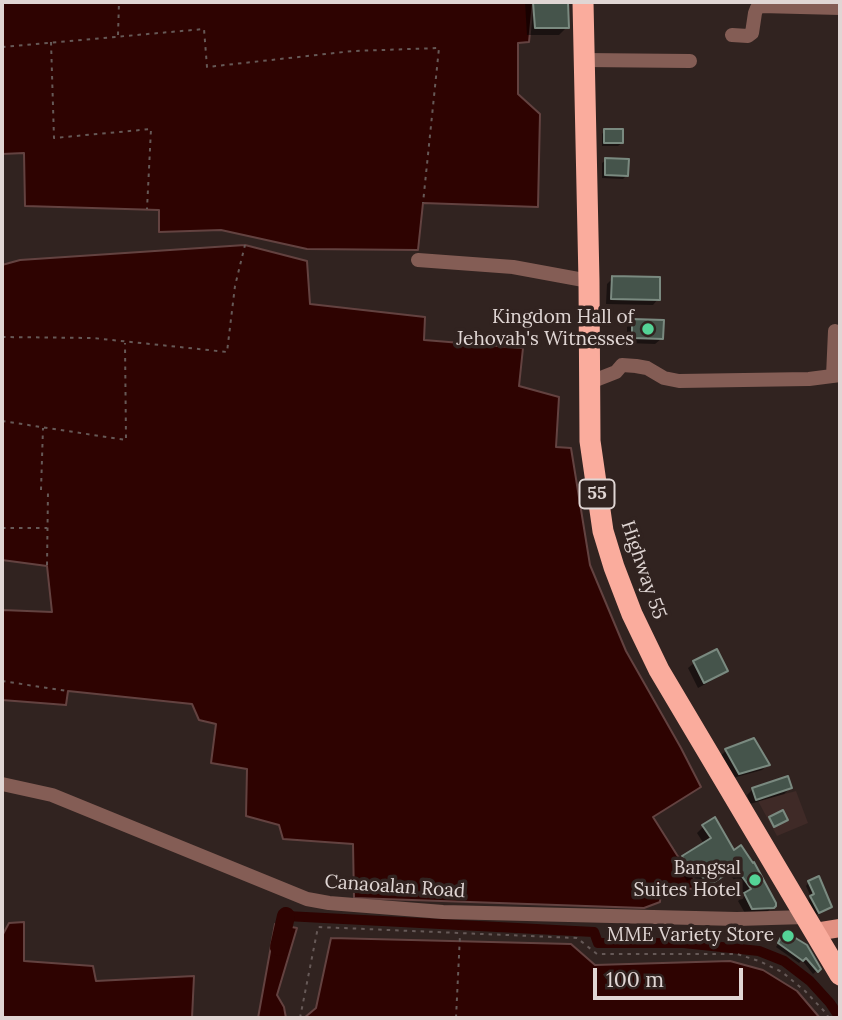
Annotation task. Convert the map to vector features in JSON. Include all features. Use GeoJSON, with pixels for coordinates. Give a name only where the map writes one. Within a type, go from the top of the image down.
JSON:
{"type":"FeatureCollection","features":[{"type":"Feature","properties":{"kind":"highway","name":"Highway 55"},"geometry":{"type":"LineString","coordinates":[[583,2],[590,441],[603,531],[632,614],[659,670],[840,975]]}},
{"type":"Feature","properties":{"kind":"main road"},"geometry":{"type":"LineString","coordinates":[[811,925],[840,928]]}},
{"type":"Feature","properties":{"kind":"street"},"geometry":{"type":"LineString","coordinates":[[732,35],[748,36],[752,33],[755,13],[761,6],[840,8]]}},
{"type":"Feature","properties":{"kind":"street"},"geometry":{"type":"LineString","coordinates":[[584,60],[690,61]]}},
{"type":"Feature","properties":{"kind":"street"},"geometry":{"type":"LineString","coordinates":[[418,260],[513,267],[589,281]]}},
{"type":"Feature","properties":{"kind":"street"},"geometry":{"type":"LineString","coordinates":[[588,383],[616,372],[622,365],[648,368],[664,378],[679,381],[809,379],[837,376],[835,331]]}},
{"type":"Feature","properties":{"kind":"street","name":"Canaoalan Road"},"geometry":{"type":"LineString","coordinates":[[2,784],[64,799],[307,899],[329,903],[443,912],[737,919],[811,925]]}},
{"type":"Feature","properties":{"kind":"path"},"geometry":{"type":"LineString","coordinates":[[118,36],[119,2]]}},
{"type":"Feature","properties":{"kind":"path"},"geometry":{"type":"LineString","coordinates":[[2,47],[204,29],[207,67],[353,51],[439,48],[423,203]]}},
{"type":"Feature","properties":{"kind":"path"},"geometry":{"type":"LineString","coordinates":[[51,42],[54,138],[151,129],[147,209]]}},
{"type":"Feature","properties":{"kind":"path"},"geometry":{"type":"LineString","coordinates":[[2,338],[93,338],[227,352],[245,245]]}},
{"type":"Feature","properties":{"kind":"path"},"geometry":{"type":"LineString","coordinates":[[2,421],[126,440],[124,342]]}},
{"type":"Feature","properties":{"kind":"path"},"geometry":{"type":"LineString","coordinates":[[41,490],[43,428]]}},
{"type":"Feature","properties":{"kind":"path"},"geometry":{"type":"LineString","coordinates":[[47,565],[48,491]]}},
{"type":"Feature","properties":{"kind":"path"},"geometry":{"type":"LineString","coordinates":[[2,528],[48,528]]}},
{"type":"Feature","properties":{"kind":"path"},"geometry":{"type":"LineString","coordinates":[[2,681],[67,691]]}},
{"type":"Feature","properties":{"kind":"path"},"geometry":{"type":"LineString","coordinates":[[300,1018],[318,928],[577,938],[597,954],[737,954],[782,972],[829,1018]]}},
{"type":"Feature","properties":{"kind":"path"},"geometry":{"type":"LineString","coordinates":[[456,1018],[460,933]]}},
{"type":"Feature","properties":{"kind":"shaded area"},"geometry":{"type":"Polygon","coordinates":[[[2,2],[533,2],[529,42],[518,43],[518,94],[540,114],[538,207],[423,203],[418,250],[307,249],[221,230],[159,232],[159,210],[25,206],[24,153],[2,154],[2,2]]]}},
{"type":"Feature","properties":{"kind":"shaded area"},"geometry":{"type":"Polygon","coordinates":[[[245,245],[307,261],[310,304],[425,317],[424,340],[523,348],[519,386],[559,397],[556,447],[571,448],[590,565],[626,651],[701,787],[653,817],[702,889],[661,888],[660,902],[644,908],[354,898],[353,844],[283,839],[279,825],[246,816],[247,769],[211,763],[216,724],[199,720],[192,704],[68,691],[66,705],[2,700],[2,610],[52,612],[47,566],[2,560],[2,265],[20,260],[245,245]]]}},
{"type":"Feature","properties":{"kind":"shaded area"},"geometry":{"type":"Polygon","coordinates":[[[796,791],[808,823],[777,836],[758,801],[796,791]]]}},
{"type":"Feature","properties":{"kind":"shaded area"},"geometry":{"type":"Polygon","coordinates":[[[24,922],[24,961],[93,966],[96,981],[194,976],[192,1018],[2,1018],[2,936],[9,923],[24,922]]]}},
{"type":"Feature","properties":{"kind":"shaded area"},"geometry":{"type":"Polygon","coordinates":[[[275,924],[297,928],[277,995],[284,1007],[286,1018],[258,1018],[275,924]]]}},
{"type":"Feature","properties":{"kind":"shaded area"},"geometry":{"type":"Polygon","coordinates":[[[331,938],[571,944],[595,965],[730,961],[763,970],[797,991],[820,1018],[304,1018],[316,1008],[331,938]]]}},
{"type":"Feature","properties":{"kind":"building"},"geometry":{"type":"Polygon","coordinates":[[[533,2],[568,2],[569,28],[535,28],[533,2]]]}},
{"type":"Feature","properties":{"kind":"building"},"geometry":{"type":"Polygon","coordinates":[[[604,129],[623,129],[623,143],[604,143],[604,129]]]}},
{"type":"Feature","properties":{"kind":"building"},"geometry":{"type":"Polygon","coordinates":[[[605,158],[629,159],[628,176],[605,175],[605,158]]]}},
{"type":"Feature","properties":{"kind":"building"},"geometry":{"type":"Polygon","coordinates":[[[612,276],[660,277],[660,300],[611,299],[612,276]]]}},
{"type":"Feature","properties":{"kind":"building","name":"Kingdom Hall of Jehovah's Witnesses"},"geometry":{"type":"Polygon","coordinates":[[[632,319],[664,320],[663,339],[632,338],[632,319]]]}},
{"type":"Feature","properties":{"kind":"building"},"geometry":{"type":"Polygon","coordinates":[[[717,649],[728,671],[704,683],[693,661],[717,649]]]}},
{"type":"Feature","properties":{"kind":"building"},"geometry":{"type":"Polygon","coordinates":[[[754,738],[770,765],[739,774],[725,749],[754,738]]]}},
{"type":"Feature","properties":{"kind":"building"},"geometry":{"type":"Polygon","coordinates":[[[788,776],[792,788],[756,800],[752,788],[788,776]]]}},
{"type":"Feature","properties":{"kind":"building"},"geometry":{"type":"Polygon","coordinates":[[[783,810],[788,820],[774,827],[769,817],[783,810]]]}},
{"type":"Feature","properties":{"kind":"building"},"geometry":{"type":"Polygon","coordinates":[[[715,817],[734,850],[741,845],[754,862],[776,903],[774,908],[752,909],[744,893],[751,889],[736,868],[708,886],[700,873],[694,876],[682,856],[711,838],[702,825],[715,817]]]}},
{"type":"Feature","properties":{"kind":"building"},"geometry":{"type":"Polygon","coordinates":[[[819,876],[832,907],[819,913],[810,896],[814,894],[808,881],[819,876]]]}},
{"type":"Feature","properties":{"kind":"building"},"geometry":{"type":"Polygon","coordinates":[[[784,931],[807,945],[821,969],[818,972],[806,958],[803,961],[778,943],[784,931]]]}},
{"type":"Feature","properties":{"kind":"waterway"},"geometry":{"type":"LineString","coordinates":[[286,916],[594,932],[598,943],[684,943],[759,951],[784,961],[810,981],[840,1018]]}},
{"type":"Feature","properties":{"kind":"waterway"},"geometry":{"type":"LineString","coordinates":[[279,947],[286,916]]}},
{"type":"Feature","properties":{"kind":"place","name":"Kingdom Hall of Jehovah's Witnesses"},"geometry":{"type":"Point","coordinates":[648,329]}},
{"type":"Feature","properties":{"kind":"place","name":"Bangsal Suites Hotel"},"geometry":{"type":"Point","coordinates":[755,880]}},
{"type":"Feature","properties":{"kind":"place","name":"MME Variety Store"},"geometry":{"type":"Point","coordinates":[788,936]}}]}
